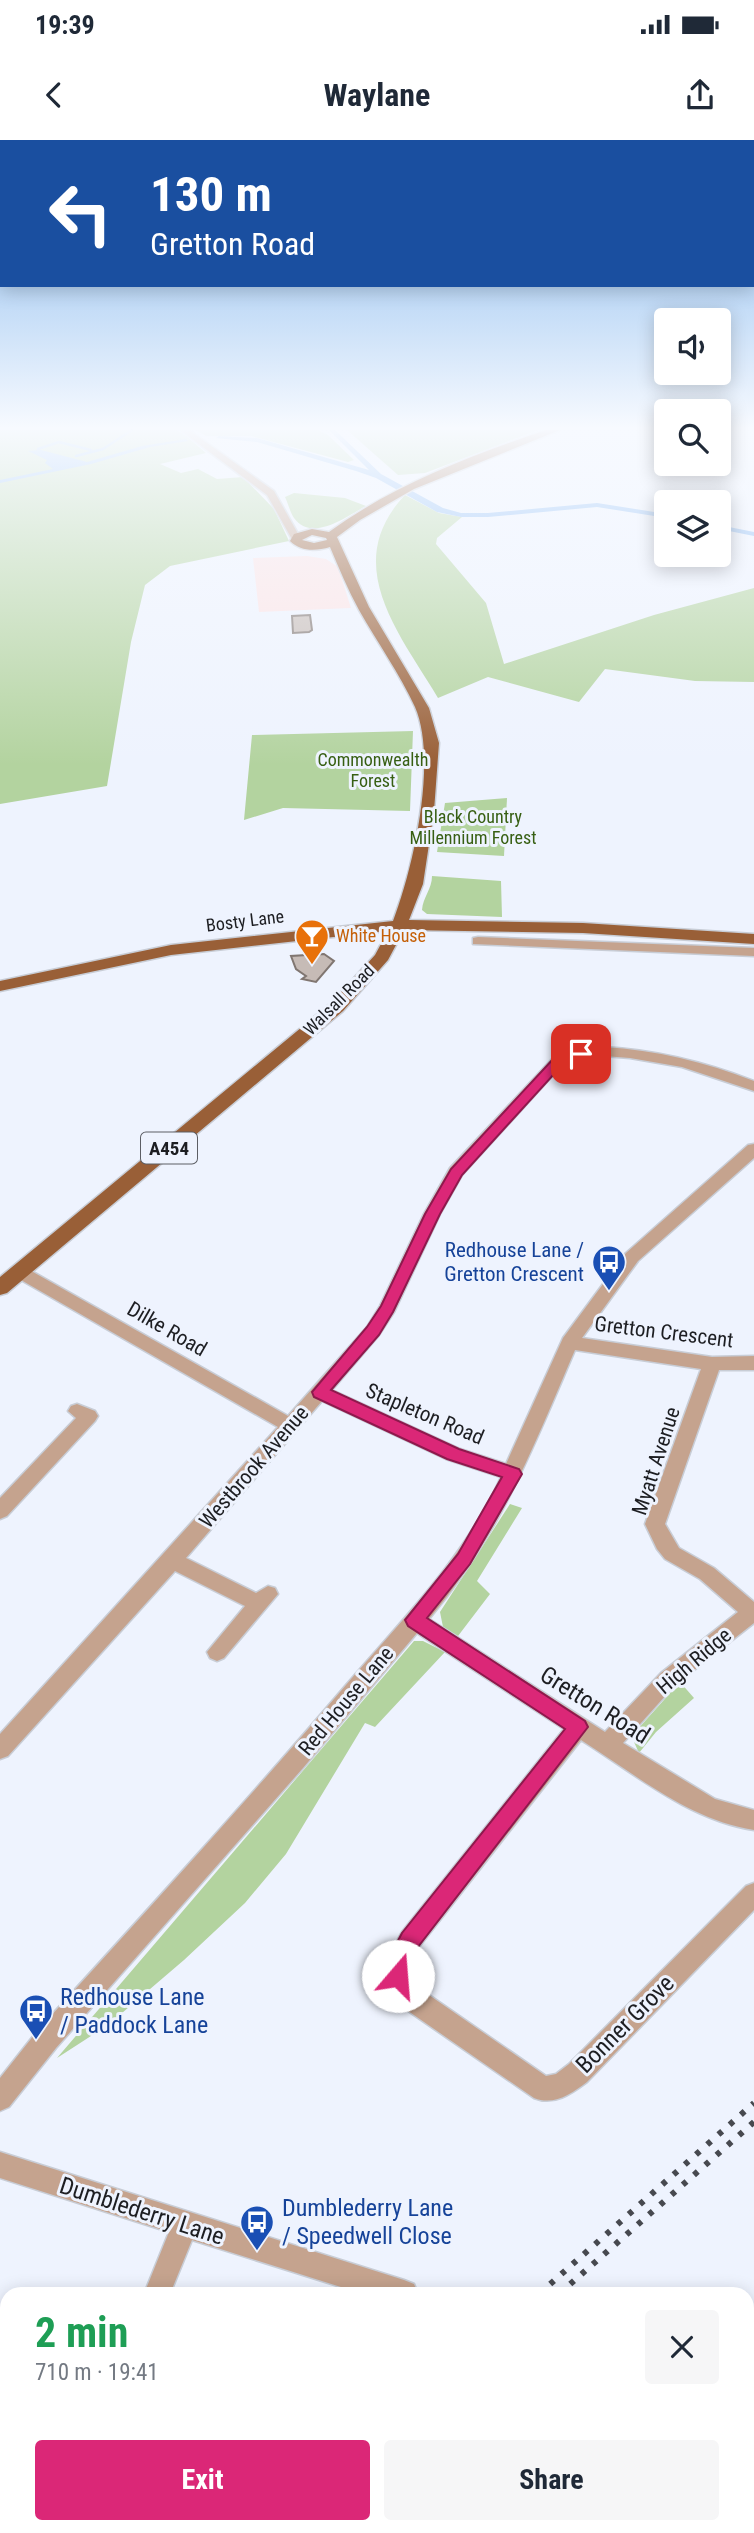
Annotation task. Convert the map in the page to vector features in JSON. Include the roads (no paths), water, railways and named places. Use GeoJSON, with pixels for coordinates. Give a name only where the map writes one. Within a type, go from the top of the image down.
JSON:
{"type":"FeatureCollection","features":[{"type":"Feature","properties":{"kind":"main road"},"geometry":{"type":"LineString","coordinates":[[298,542],[342,562]]}},
{"type":"Feature","properties":{"kind":"main road"},"geometry":{"type":"LineString","coordinates":[[310,547],[324,542]]}},
{"type":"Feature","properties":{"kind":"main road","name":"Walsall Road"},"geometry":{"type":"LineString","coordinates":[[0,1288],[337,1007],[382,957],[399,925],[415,884],[421,858],[432,743],[422,708],[363,607],[332,542]]}},
{"type":"Feature","properties":{"kind":"main road","name":"Bosty Lane"},"geometry":{"type":"LineString","coordinates":[[0,986],[171,950],[399,925],[583,928],[754,939]]}},
{"type":"Feature","properties":{"kind":"street"},"geometry":{"type":"LineString","coordinates":[[583,928],[584,946]]}},
{"type":"Feature","properties":{"kind":"street"},"geometry":{"type":"LineString","coordinates":[[478,942],[502,939],[584,946],[754,952]]}},
{"type":"Feature","properties":{"kind":"street","name":"Westbrook Avenue"},"geometry":{"type":"LineString","coordinates":[[0,1749],[172,1560],[373,1331],[388,1308],[432,1214],[456,1172],[559,1060],[581,1054],[664,1059],[699,1066],[754,1086]]}},
{"type":"Feature","properties":{"kind":"street","name":"Red House Lane"},"geometry":{"type":"LineString","coordinates":[[0,2098],[74,2009],[295,1761],[464,1559],[513,1474],[569,1343],[632,1257],[754,1149]]}},
{"type":"Feature","properties":{"kind":"street","name":"Dilke Road"},"geometry":{"type":"LineString","coordinates":[[20,1272],[291,1426]]}},
{"type":"Feature","properties":{"kind":"street","name":"Gretton Crescent"},"geometry":{"type":"LineString","coordinates":[[569,1343],[712,1364],[754,1363]]}},
{"type":"Feature","properties":{"kind":"street","name":"Myatt Avenue"},"geometry":{"type":"LineString","coordinates":[[712,1364],[655,1524],[673,1557],[701,1569],[753,1612]]}},
{"type":"Feature","properties":{"kind":"street","name":"Stapleton Road"},"geometry":{"type":"LineString","coordinates":[[320,1392],[453,1454],[513,1474]]}},
{"type":"Feature","properties":{"kind":"street"},"geometry":{"type":"LineString","coordinates":[[0,1511],[89,1416],[77,1411]]}},
{"type":"Feature","properties":{"kind":"street"},"geometry":{"type":"LineString","coordinates":[[172,1560],[263,1599],[217,1652]]}},
{"type":"Feature","properties":{"kind":"street","name":"High Ridge"},"geometry":{"type":"LineString","coordinates":[[607,1745],[668,1679],[753,1612]]}},
{"type":"Feature","properties":{"kind":"street","name":"Gretton Road"},"geometry":{"type":"LineString","coordinates":[[414,1620],[578,1727],[706,1805],[736,1818],[754,1820]]}},
{"type":"Feature","properties":{"kind":"street","name":"Bonner Grove"},"geometry":{"type":"LineString","coordinates":[[578,1727],[410,1940],[399,1962],[398,1976],[407,1995],[543,2089],[561,2086],[578,2073],[754,1894]]}},
{"type":"Feature","properties":{"kind":"street","name":"Dumblederry Lane"},"geometry":{"type":"LineString","coordinates":[[0,2165],[382,2287]]}},
{"type":"Feature","properties":{"kind":"street"},"geometry":{"type":"LineString","coordinates":[[160,2287],[185,2225]]}},
{"type":"Feature","properties":{"kind":"railway"},"geometry":{"type":"LineString","coordinates":[[547,2287],[754,2103]]}},
{"type":"Feature","properties":{"kind":"railway"},"geometry":{"type":"LineString","coordinates":[[567,2287],[754,2122]]}},
{"type":"Feature","properties":{"kind":"place","name":"White House"},"geometry":{"type":"Point","coordinates":[312,966]}},
{"type":"Feature","properties":{"kind":"place","name":"Redhouse Lane / Gretton Crescent"},"geometry":{"type":"Point","coordinates":[609,1292]}},
{"type":"Feature","properties":{"kind":"place","name":"Redhouse Lane / Paddock Lane"},"geometry":{"type":"Point","coordinates":[36,2041]}},
{"type":"Feature","properties":{"kind":"place","name":"Dumblederry Lane / Speedwell Close"},"geometry":{"type":"Point","coordinates":[257,2252]}},
{"type":"Feature","properties":{"kind":"park label","name":"Commonwealth Forest"},"geometry":{"type":"Point","coordinates":[373,770]}},
{"type":"Feature","properties":{"kind":"park label","name":"Black Country Millennium Forest"},"geometry":{"type":"Point","coordinates":[473,827]}}]}
